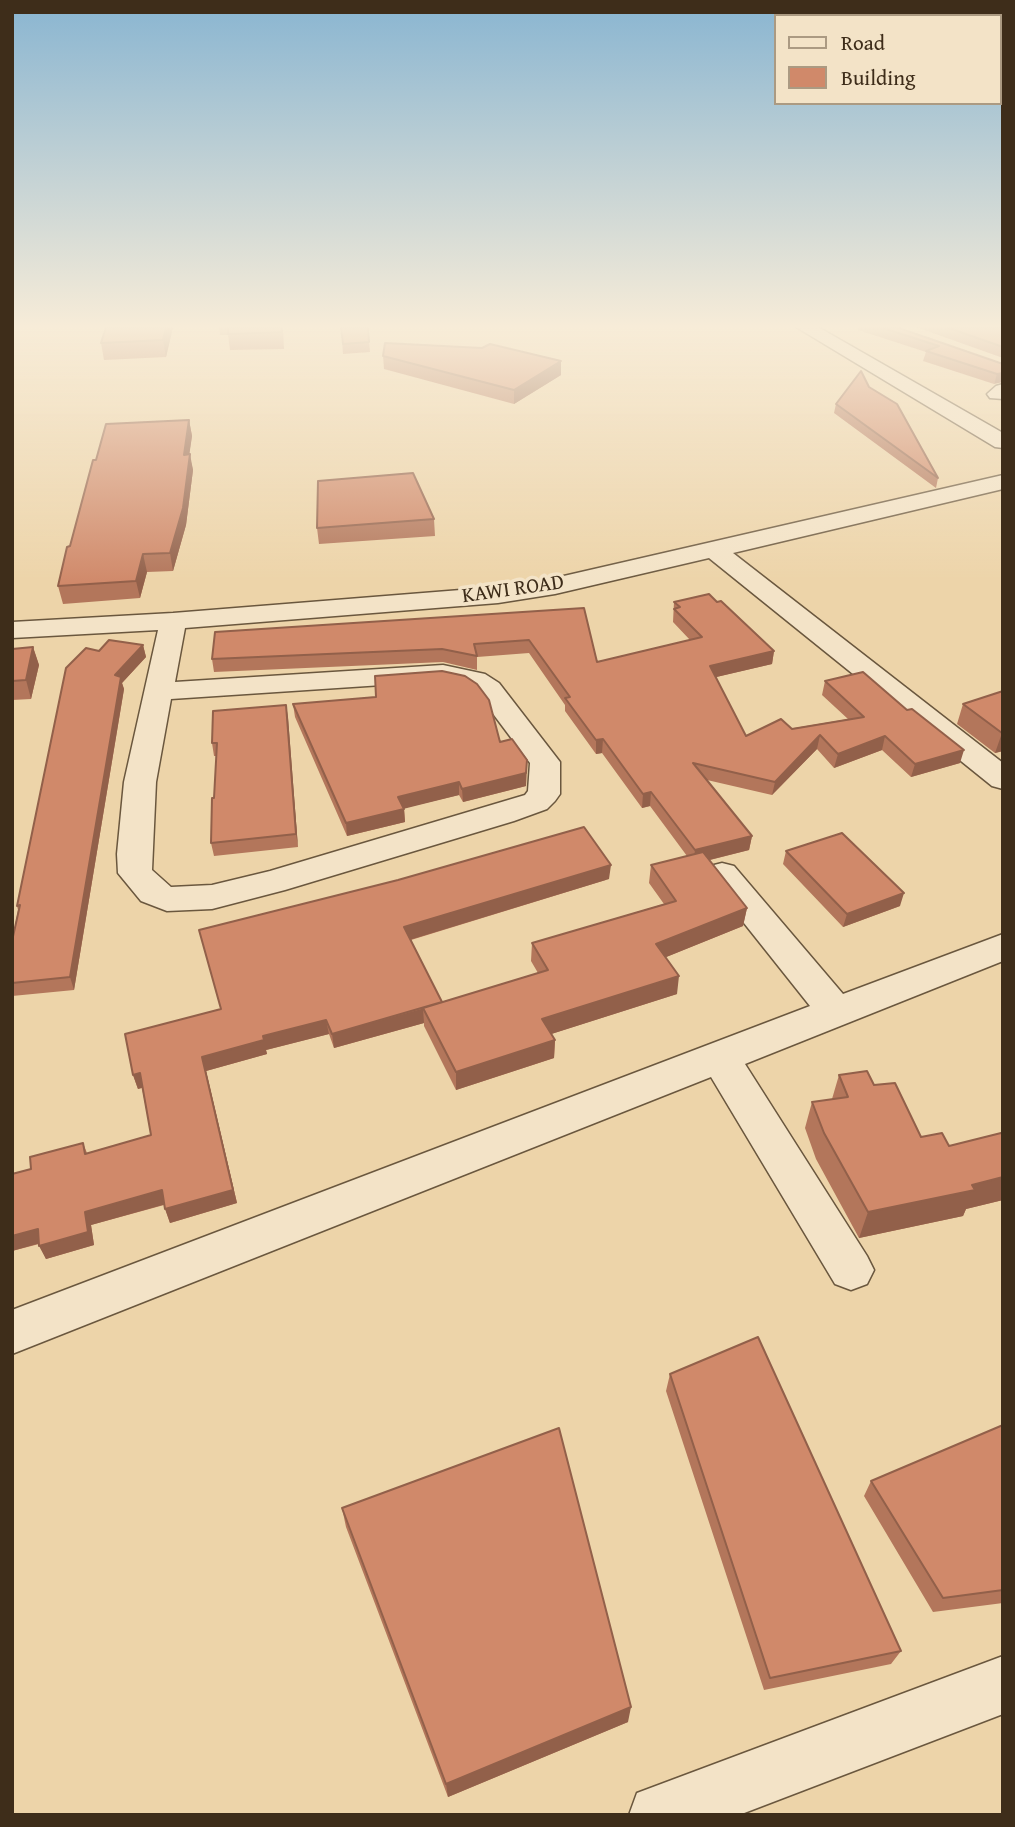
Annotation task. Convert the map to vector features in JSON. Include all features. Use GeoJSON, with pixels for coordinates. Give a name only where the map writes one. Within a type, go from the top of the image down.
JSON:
{"type":"FeatureCollection","features":[{"type":"Feature","properties":{"kind":"street"},"geometry":{"type":"LineString","coordinates":[[952,412],[1003,442]]}},
{"type":"Feature","properties":{"kind":"street","name":"KAWI ROAD"},"geometry":{"type":"LineString","coordinates":[[12,630],[173,621],[498,595],[555,586],[1003,482]]}},
{"type":"Feature","properties":{"kind":"street"},"geometry":{"type":"LineString","coordinates":[[714,550],[1003,779]]}},
{"type":"Feature","properties":{"kind":"street"},"geometry":{"type":"LineString","coordinates":[[160,691],[443,673],[461,675],[489,689],[545,762],[544,794],[536,802],[503,814],[273,882],[212,897],[167,899],[153,893],[135,873],[134,854],[140,782],[173,621]]}},
{"type":"Feature","properties":{"kind":"street"},"geometry":{"type":"LineString","coordinates":[[722,874],[836,1012]]}},
{"type":"Feature","properties":{"kind":"street"},"geometry":{"type":"LineString","coordinates":[[12,1332],[1003,947]]}},
{"type":"Feature","properties":{"kind":"street"},"geometry":{"type":"LineString","coordinates":[[720,1057],[851,1270]]}},
{"type":"Feature","properties":{"kind":"street"},"geometry":{"type":"LineString","coordinates":[[659,1815],[1003,1685]]}},
{"type":"Feature","properties":{"kind":"building"},"geometry":{"type":"Polygon","coordinates":[[[847,412],[902,412],[938,478],[847,412]]]}},
{"type":"Feature","properties":{"kind":"building"},"geometry":{"type":"Polygon","coordinates":[[[189,420],[184,455],[190,454],[183,508],[170,553],[143,554],[136,581],[58,586],[67,547],[70,546],[93,460],[96,460],[106,424],[189,420]]]}},
{"type":"Feature","properties":{"kind":"building"},"geometry":{"type":"Polygon","coordinates":[[[413,473],[434,519],[317,528],[318,481],[413,473]]]}},
{"type":"Feature","properties":{"kind":"building"},"geometry":{"type":"Polygon","coordinates":[[[709,594],[717,602],[721,601],[774,651],[710,666],[746,736],[781,719],[792,729],[864,717],[825,681],[863,672],[907,710],[912,709],[964,750],[915,764],[885,736],[838,754],[820,735],[775,782],[693,763],[752,836],[695,850],[651,792],[643,794],[603,739],[596,740],[565,698],[570,697],[529,640],[474,644],[477,656],[442,649],[212,659],[215,632],[584,608],[597,662],[702,637],[674,609],[680,607],[674,602],[709,594]]]}},
{"type":"Feature","properties":{"kind":"building"},"geometry":{"type":"Polygon","coordinates":[[[109,640],[143,645],[115,675],[121,677],[70,977],[12,983],[12,941],[20,905],[17,906],[66,668],[86,648],[99,651],[109,640]]]}},
{"type":"Feature","properties":{"kind":"building"},"geometry":{"type":"Polygon","coordinates":[[[33,647],[26,680],[12,681],[12,649],[33,647]]]}},
{"type":"Feature","properties":{"kind":"building"},"geometry":{"type":"Polygon","coordinates":[[[442,671],[465,676],[477,684],[489,700],[500,742],[512,739],[527,760],[526,773],[462,789],[459,782],[398,797],[404,809],[346,823],[293,704],[376,697],[375,676],[442,671]]]}},
{"type":"Feature","properties":{"kind":"building"},"geometry":{"type":"Polygon","coordinates":[[[1003,691],[1003,733],[963,704],[1003,691]]]}},
{"type":"Feature","properties":{"kind":"building"},"geometry":{"type":"Polygon","coordinates":[[[286,705],[296,834],[211,843],[217,743],[212,743],[213,711],[286,705]]]}},
{"type":"Feature","properties":{"kind":"building"},"geometry":{"type":"Polygon","coordinates":[[[584,827],[611,865],[404,927],[442,1002],[332,1034],[326,1020],[263,1036],[264,1040],[202,1057],[233,1190],[165,1209],[162,1190],[85,1212],[88,1232],[39,1246],[38,1229],[12,1236],[12,1174],[31,1169],[30,1157],[83,1143],[85,1154],[151,1135],[140,1073],[133,1075],[125,1034],[221,1009],[199,930],[398,880],[584,827]]]}},
{"type":"Feature","properties":{"kind":"building"},"geometry":{"type":"Polygon","coordinates":[[[842,833],[904,893],[847,914],[786,851],[842,833]]]}},
{"type":"Feature","properties":{"kind":"building"},"geometry":{"type":"Polygon","coordinates":[[[703,852],[747,908],[656,944],[679,976],[542,1019],[555,1040],[456,1072],[423,1008],[548,970],[532,943],[676,901],[651,865],[703,852]]]}},
{"type":"Feature","properties":{"kind":"building"},"geometry":{"type":"Polygon","coordinates":[[[867,1071],[874,1085],[895,1083],[921,1137],[942,1133],[949,1146],[1001,1133],[1003,1177],[972,1185],[975,1190],[868,1212],[824,1133],[812,1102],[848,1097],[839,1075],[867,1071]]]}},
{"type":"Feature","properties":{"kind":"building"},"geometry":{"type":"Polygon","coordinates":[[[758,1337],[901,1651],[770,1678],[670,1374],[758,1337]]]}},
{"type":"Feature","properties":{"kind":"building"},"geometry":{"type":"Polygon","coordinates":[[[1003,1425],[1003,1590],[943,1598],[871,1481],[1003,1425]]]}},
{"type":"Feature","properties":{"kind":"building"},"geometry":{"type":"Polygon","coordinates":[[[559,1428],[631,1707],[446,1784],[342,1508],[559,1428]]]}}]}
